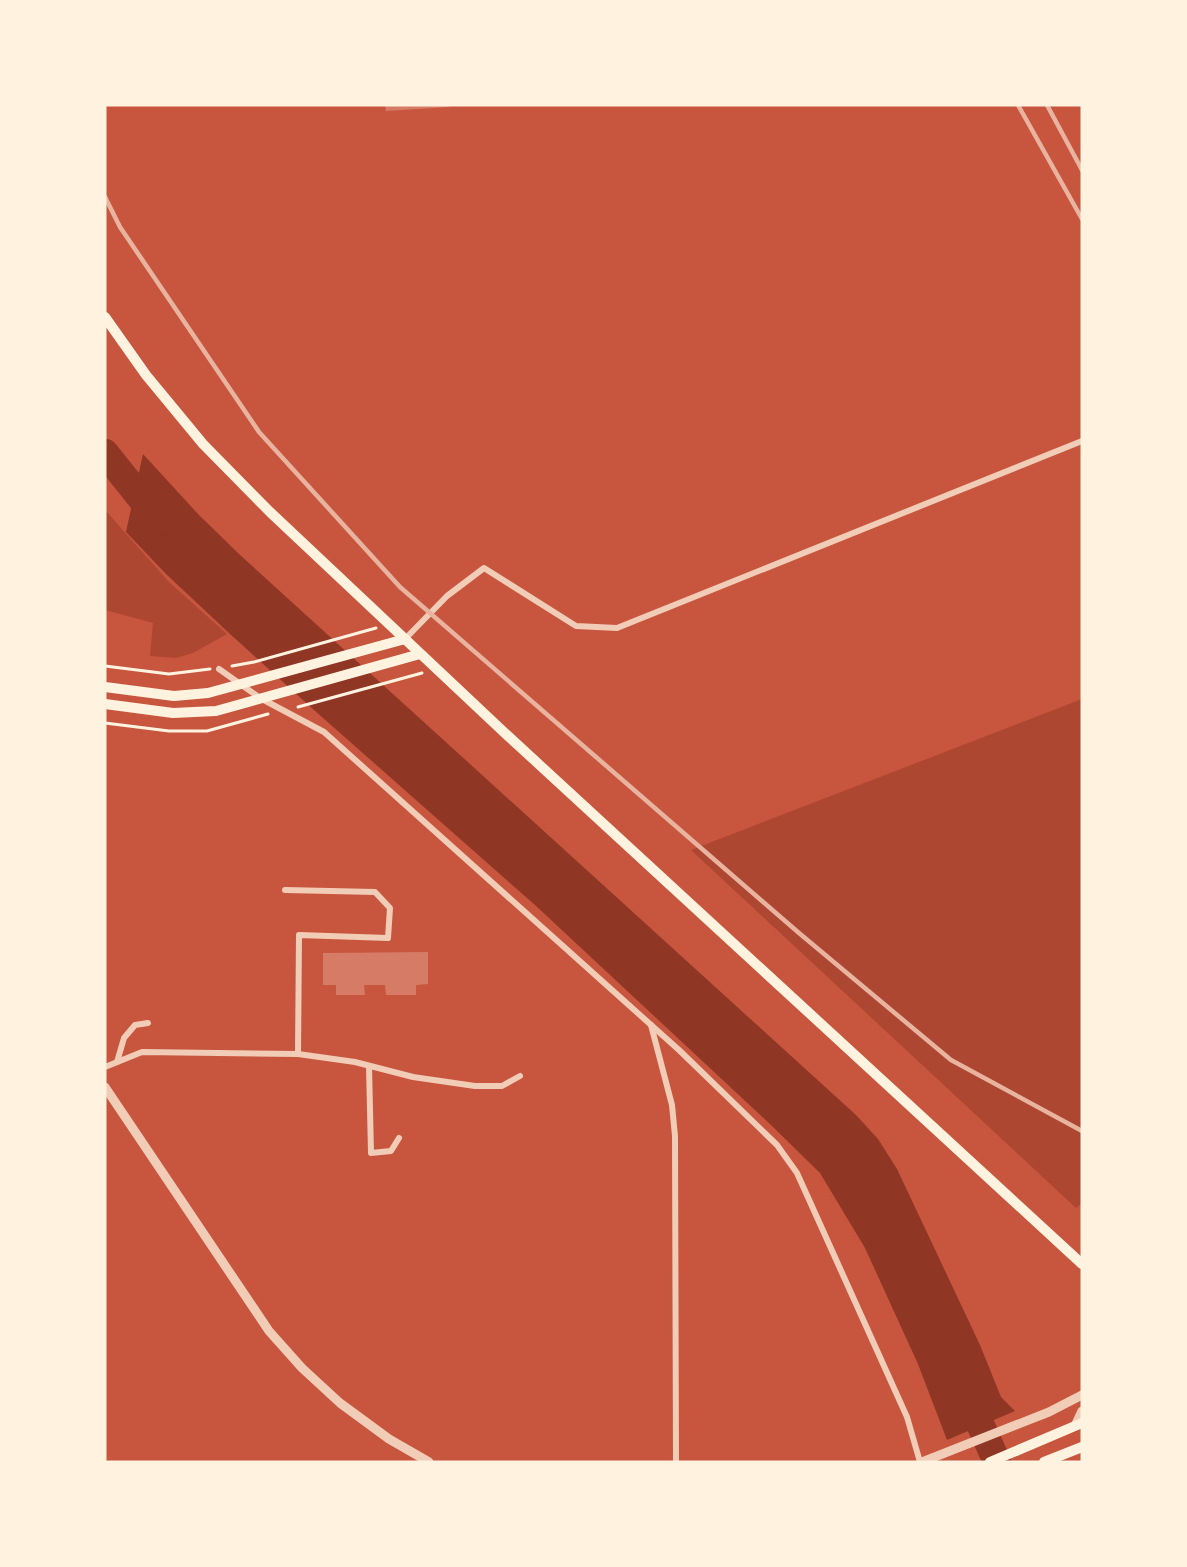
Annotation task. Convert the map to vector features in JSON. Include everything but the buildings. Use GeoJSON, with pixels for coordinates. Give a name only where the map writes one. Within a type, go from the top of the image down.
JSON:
{"type":"FeatureCollection","features":[{"type":"Feature","properties":{"kind":"main road"},"geometry":{"type":"LineString","coordinates":[[105,317],[146,375],[203,444],[270,512],[436,669],[1082,1264]]}},
{"type":"Feature","properties":{"kind":"main road"},"geometry":{"type":"LineString","coordinates":[[105,687],[174,696],[208,693],[405,639]]}},
{"type":"Feature","properties":{"kind":"main road"},"geometry":{"type":"LineString","coordinates":[[105,704],[173,713],[216,711],[420,654]]}},
{"type":"Feature","properties":{"kind":"main road"},"geometry":{"type":"LineString","coordinates":[[990,1462],[1078,1425]]}},
{"type":"Feature","properties":{"kind":"main road"},"geometry":{"type":"LineString","coordinates":[[1044,1462],[1082,1447]]}},
{"type":"Feature","properties":{"kind":"street"},"geometry":{"type":"LineString","coordinates":[[405,639],[447,596],[484,567],[576,626],[617,628],[1082,441]]}},
{"type":"Feature","properties":{"kind":"street"},"geometry":{"type":"LineString","coordinates":[[219,669],[260,698],[324,732],[651,1025],[777,1145],[797,1173],[907,1417],[921,1462],[1049,1412],[1082,1395]]}},
{"type":"Feature","properties":{"kind":"street"},"geometry":{"type":"LineString","coordinates":[[285,890],[375,892],[390,908],[388,938],[299,935],[298,1054]]}},
{"type":"Feature","properties":{"kind":"street"},"geometry":{"type":"LineString","coordinates":[[117,1062],[124,1038],[135,1025],[148,1023]]}},
{"type":"Feature","properties":{"kind":"street"},"geometry":{"type":"LineString","coordinates":[[651,1025],[672,1105],[675,1136],[676,1462]]}},
{"type":"Feature","properties":{"kind":"street"},"geometry":{"type":"LineString","coordinates":[[105,1066],[142,1052],[298,1054],[369,1066],[413,1077],[475,1086],[502,1086],[520,1076]]}},
{"type":"Feature","properties":{"kind":"street"},"geometry":{"type":"LineString","coordinates":[[369,1066],[371,1153],[392,1151],[399,1138]]}},
{"type":"Feature","properties":{"kind":"street"},"geometry":{"type":"LineString","coordinates":[[105,1087],[269,1330],[302,1368],[340,1402],[389,1439],[429,1462]]}},
{"type":"Feature","properties":{"kind":"street"},"geometry":{"type":"LineString","coordinates":[[1078,1425],[1082,1411]]}},
{"type":"Feature","properties":{"kind":"path"},"geometry":{"type":"LineString","coordinates":[[105,666],[169,674],[219,669],[254,662],[360,632]]}},
{"type":"Feature","properties":{"kind":"path"},"geometry":{"type":"LineString","coordinates":[[298,707],[436,669]]}},
{"type":"Feature","properties":{"kind":"shaded area"},"geometry":{"type":"Polygon","coordinates":[[[143,454],[198,514],[239,554],[856,1115],[878,1139],[897,1169],[980,1345],[1001,1397],[1015,1411],[947,1440],[918,1364],[865,1248],[820,1173],[535,905],[229,633],[166,574],[126,532],[143,454]]]}},
{"type":"Feature","properties":{"kind":"shaded area"},"geometry":{"type":"Polygon","coordinates":[[[105,510],[169,582],[227,634],[193,653],[176,658],[150,656],[153,623],[105,610],[105,510]]]}},
{"type":"Feature","properties":{"kind":"shaded area"},"geometry":{"type":"Polygon","coordinates":[[[1082,699],[1082,1203],[1076,1208],[691,850],[1082,699]]]}},
{"type":"Feature","properties":{"kind":"waterway"},"geometry":{"type":"LineString","coordinates":[[105,453],[160,522]]}},
{"type":"Feature","properties":{"kind":"waterway"},"geometry":{"type":"LineString","coordinates":[[965,1390],[997,1462]]}},
{"type":"Feature","properties":{"kind":"railway"},"geometry":{"type":"LineString","coordinates":[[1018,105],[1082,219]]}},
{"type":"Feature","properties":{"kind":"railway"},"geometry":{"type":"LineString","coordinates":[[1047,105],[1082,170]]}},
{"type":"Feature","properties":{"kind":"railway"},"geometry":{"type":"LineString","coordinates":[[105,197],[120,227],[259,432],[400,587],[799,933],[951,1060],[1082,1131]]}}]}
